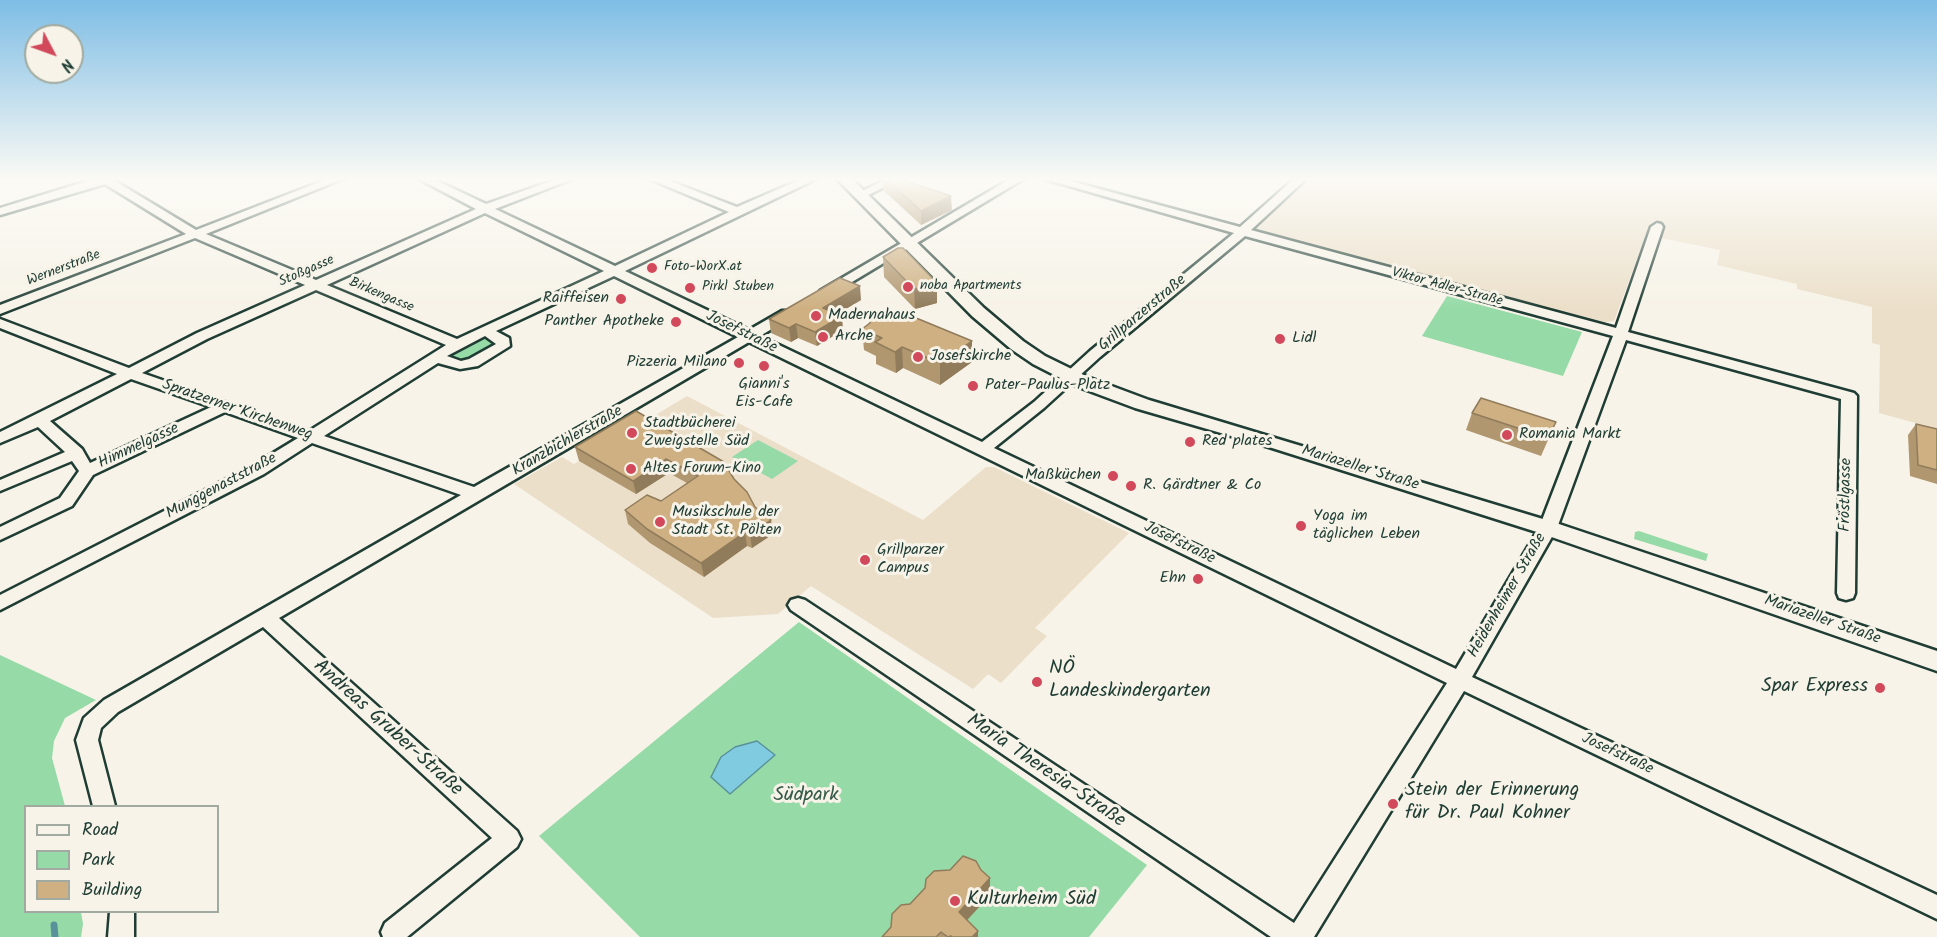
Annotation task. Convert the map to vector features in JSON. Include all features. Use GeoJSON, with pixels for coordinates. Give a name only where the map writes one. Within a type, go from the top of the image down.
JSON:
{"type":"FeatureCollection","features":[{"type":"Feature","properties":{"kind":"main road","name":"Mariazeller Straße"},"geometry":{"type":"LineString","coordinates":[[887,222],[978,312],[1017,345],[1071,377],[1125,399],[1339,462],[1548,528],[1937,661]]}},
{"type":"Feature","properties":{"kind":"street","name":"Birkengasse"},"geometry":{"type":"LineString","coordinates":[[176,222],[195,234],[457,344]]}},
{"type":"Feature","properties":{"kind":"street","name":"Wernerstraße"},"geometry":{"type":"LineString","coordinates":[[0,310],[227,222]]}},
{"type":"Feature","properties":{"kind":"street","name":"Stoßgasse"},"geometry":{"type":"LineString","coordinates":[[0,438],[40,420],[202,336],[456,222]]}},
{"type":"Feature","properties":{"kind":"street","name":"Josefstraße"},"geometry":{"type":"LineString","coordinates":[[515,222],[1460,680],[1937,908]]}},
{"type":"Feature","properties":{"kind":"street","name":"Munggenaststraße"},"geometry":{"type":"LineString","coordinates":[[0,603],[258,470],[457,344],[721,222]]}},
{"type":"Feature","properties":{"kind":"street"},"geometry":{"type":"LineString","coordinates":[[820,295],[946,222]]}},
{"type":"Feature","properties":{"kind":"street","name":"Viktor Adler-Straße"},"geometry":{"type":"LineString","coordinates":[[1205,222],[1849,396]]}},
{"type":"Feature","properties":{"kind":"street","name":"Grillparzerstraße"},"geometry":{"type":"LineString","coordinates":[[983,449],[1253,222]]}},
{"type":"Feature","properties":{"kind":"street","name":"Heidenheimer Straße"},"geometry":{"type":"LineString","coordinates":[[1300,937],[1460,680],[1548,528],[1621,335],[1657,227]]}},
{"type":"Feature","properties":{"kind":"street","name":"Kranzbichlerstraße"},"geometry":{"type":"LineString","coordinates":[[103,805],[87,740],[92,724],[115,704],[800,306]]}},
{"type":"Feature","properties":{"kind":"street","name":"Spratzerner Kirchenweg"},"geometry":{"type":"LineString","coordinates":[[0,323],[128,373],[476,494]]}},
{"type":"Feature","properties":{"kind":"street"},"geometry":{"type":"LineString","coordinates":[[435,357],[460,365],[472,363],[503,346],[504,341],[484,330]]}},
{"type":"Feature","properties":{"kind":"street","name":"Fröstlgasse"},"geometry":{"type":"LineString","coordinates":[[1846,593],[1849,396]]}},
{"type":"Feature","properties":{"kind":"street","name":"Himmelgasse"},"geometry":{"type":"LineString","coordinates":[[0,534],[66,502],[87,471],[223,407]]}},
{"type":"Feature","properties":{"kind":"street","name":"Himmelgasse"},"geometry":{"type":"LineString","coordinates":[[40,420],[76,453],[87,471]]}},
{"type":"Feature","properties":{"kind":"street"},"geometry":{"type":"LineString","coordinates":[[0,486],[76,453]]}},
{"type":"Feature","properties":{"kind":"street","name":"Maria Theresia-Straße"},"geometry":{"type":"LineString","coordinates":[[798,605],[1293,937]]}},
{"type":"Feature","properties":{"kind":"street","name":"Andreas Gruber-Straße"},"geometry":{"type":"LineString","coordinates":[[265,617],[509,839],[394,932]]}},
{"type":"Feature","properties":{"kind":"street"},"geometry":{"type":"LineString","coordinates":[[121,937],[122,913]]}},
{"type":"Feature","properties":{"kind":"shaded area"},"geometry":{"type":"Polygon","coordinates":[[[1261,222],[1937,222],[1937,429],[1879,413],[1880,345],[1872,343],[1872,307],[1797,289],[1797,284],[1717,265],[1720,250],[1646,235],[1614,321],[1601,323],[1252,230],[1261,222]]]}},
{"type":"Feature","properties":{"kind":"shaded area","name":"Grillparzer Campus"},"geometry":{"type":"Polygon","coordinates":[[[687,396],[923,520],[986,467],[994,467],[1129,533],[1035,628],[1047,636],[1001,683],[988,674],[973,689],[811,586],[778,614],[713,618],[514,484],[562,457],[574,464],[687,396]]]}},
{"type":"Feature","properties":{"kind":"green space"},"geometry":{"type":"Polygon","coordinates":[[[1447,296],[1582,332],[1563,376],[1422,336],[1447,296]]]}},
{"type":"Feature","properties":{"kind":"green space"},"geometry":{"type":"Polygon","coordinates":[[[485,336],[498,343],[498,346],[462,362],[446,356],[485,336]]]}},
{"type":"Feature","properties":{"kind":"green space"},"geometry":{"type":"Polygon","coordinates":[[[758,440],[798,461],[772,479],[732,457],[758,440]]]}},
{"type":"Feature","properties":{"kind":"green space"},"geometry":{"type":"Polygon","coordinates":[[[1639,531],[1708,554],[1706,561],[1634,539],[1635,532],[1639,531]]]}},
{"type":"Feature","properties":{"kind":"green space","name":"Südpark"},"geometry":{"type":"Polygon","coordinates":[[[799,622],[1147,865],[1089,937],[640,937],[539,836],[799,622]]]}},
{"type":"Feature","properties":{"kind":"green space"},"geometry":{"type":"Polygon","coordinates":[[[0,655],[96,700],[65,718],[54,741],[52,758],[65,805],[24,805],[24,913],[81,913],[83,924],[81,937],[0,937],[0,655]]]}},
{"type":"Feature","properties":{"kind":"water"},"geometry":{"type":"Polygon","coordinates":[[[757,741],[775,755],[730,794],[711,777],[721,757],[735,747],[757,741]]]}},
{"type":"Feature","properties":{"kind":"building"},"geometry":{"type":"Polygon","coordinates":[[[898,248],[903,248],[937,283],[914,289],[883,257],[898,248]]]}},
{"type":"Feature","properties":{"kind":"building"},"geometry":{"type":"Polygon","coordinates":[[[840,278],[860,286],[823,308],[842,316],[815,332],[796,324],[789,328],[769,319],[840,278]]]}},
{"type":"Feature","properties":{"kind":"building"},"geometry":{"type":"Polygon","coordinates":[[[887,313],[897,317],[904,313],[972,341],[940,363],[902,347],[895,352],[875,342],[882,338],[862,329],[870,323],[870,318],[887,313]]]}},
{"type":"Feature","properties":{"kind":"building"},"geometry":{"type":"Polygon","coordinates":[[[1481,398],[1556,422],[1548,438],[1472,413],[1481,398]]]}},
{"type":"Feature","properties":{"kind":"building"},"geometry":{"type":"Polygon","coordinates":[[[636,411],[724,462],[734,479],[747,492],[755,507],[771,520],[750,534],[745,532],[701,563],[647,529],[625,510],[647,495],[661,501],[698,476],[666,459],[633,481],[575,447],[636,411]]]}},
{"type":"Feature","properties":{"kind":"building"},"geometry":{"type":"Polygon","coordinates":[[[1916,424],[1937,429],[1937,470],[1918,465],[1916,424]]]}},
{"type":"Feature","properties":{"kind":"building"},"geometry":{"type":"Polygon","coordinates":[[[963,856],[976,861],[981,870],[990,878],[959,912],[978,931],[972,937],[948,937],[941,932],[936,937],[882,937],[891,927],[892,914],[901,905],[910,904],[925,888],[926,879],[934,871],[950,870],[963,856]]]}},
{"type":"Feature","properties":{"kind":"waterway"},"geometry":{"type":"LineString","coordinates":[[54,925],[55,937]]}},
{"type":"Feature","properties":{"kind":"place","name":"Foto-WorX.at"},"geometry":{"type":"Point","coordinates":[652,268]}},
{"type":"Feature","properties":{"kind":"place","name":"noba Apartments"},"geometry":{"type":"Point","coordinates":[908,287]}},
{"type":"Feature","properties":{"kind":"place","name":"Pirkl Stuben"},"geometry":{"type":"Point","coordinates":[690,288]}},
{"type":"Feature","properties":{"kind":"place","name":"Raiffeisen"},"geometry":{"type":"Point","coordinates":[621,299]}},
{"type":"Feature","properties":{"kind":"place","name":"Madernahaus"},"geometry":{"type":"Point","coordinates":[816,316]}},
{"type":"Feature","properties":{"kind":"place","name":"Panther Apotheke"},"geometry":{"type":"Point","coordinates":[676,322]}},
{"type":"Feature","properties":{"kind":"place","name":"Arche"},"geometry":{"type":"Point","coordinates":[823,337]}},
{"type":"Feature","properties":{"kind":"place","name":"Lidl"},"geometry":{"type":"Point","coordinates":[1280,339]}},
{"type":"Feature","properties":{"kind":"place","name":"Josefskirche"},"geometry":{"type":"Point","coordinates":[918,357]}},
{"type":"Feature","properties":{"kind":"place","name":"Pizzeria Milano"},"geometry":{"type":"Point","coordinates":[739,363]}},
{"type":"Feature","properties":{"kind":"place","name":"Gianni's Eis-Cafe"},"geometry":{"type":"Point","coordinates":[764,366]}},
{"type":"Feature","properties":{"kind":"place","name":"Pater-Paulus-Platz"},"geometry":{"type":"Point","coordinates":[973,386]}},
{"type":"Feature","properties":{"kind":"place","name":"Stadtbücherei Zweigstelle Süd"},"geometry":{"type":"Point","coordinates":[632,433]}},
{"type":"Feature","properties":{"kind":"place","name":"Romania Markt"},"geometry":{"type":"Point","coordinates":[1507,435]}},
{"type":"Feature","properties":{"kind":"place","name":"Red plates"},"geometry":{"type":"Point","coordinates":[1190,442]}},
{"type":"Feature","properties":{"kind":"place","name":"Altes Forum-Kino"},"geometry":{"type":"Point","coordinates":[631,469]}},
{"type":"Feature","properties":{"kind":"place","name":"Maßküchen"},"geometry":{"type":"Point","coordinates":[1113,476]}},
{"type":"Feature","properties":{"kind":"place","name":"R. Gärdtner & Co"},"geometry":{"type":"Point","coordinates":[1131,486]}},
{"type":"Feature","properties":{"kind":"place","name":"Musikschule der Stadt St. Pölten"},"geometry":{"type":"Point","coordinates":[660,522]}},
{"type":"Feature","properties":{"kind":"place","name":"Yoga im täglichen Leben"},"geometry":{"type":"Point","coordinates":[1301,526]}},
{"type":"Feature","properties":{"kind":"place","name":"Grillparzer Campus"},"geometry":{"type":"Point","coordinates":[865,560]}},
{"type":"Feature","properties":{"kind":"place","name":"Ehn"},"geometry":{"type":"Point","coordinates":[1198,579]}},
{"type":"Feature","properties":{"kind":"place","name":"NÖ Landeskindergarten"},"geometry":{"type":"Point","coordinates":[1037,682]}},
{"type":"Feature","properties":{"kind":"place","name":"Spar Express"},"geometry":{"type":"Point","coordinates":[1880,688]}},
{"type":"Feature","properties":{"kind":"place","name":"Stein der Erinnerung für Dr. Paul Kohner"},"geometry":{"type":"Point","coordinates":[1393,804]}},
{"type":"Feature","properties":{"kind":"place","name":"Kulturheim Süd"},"geometry":{"type":"Point","coordinates":[955,901]}}]}
